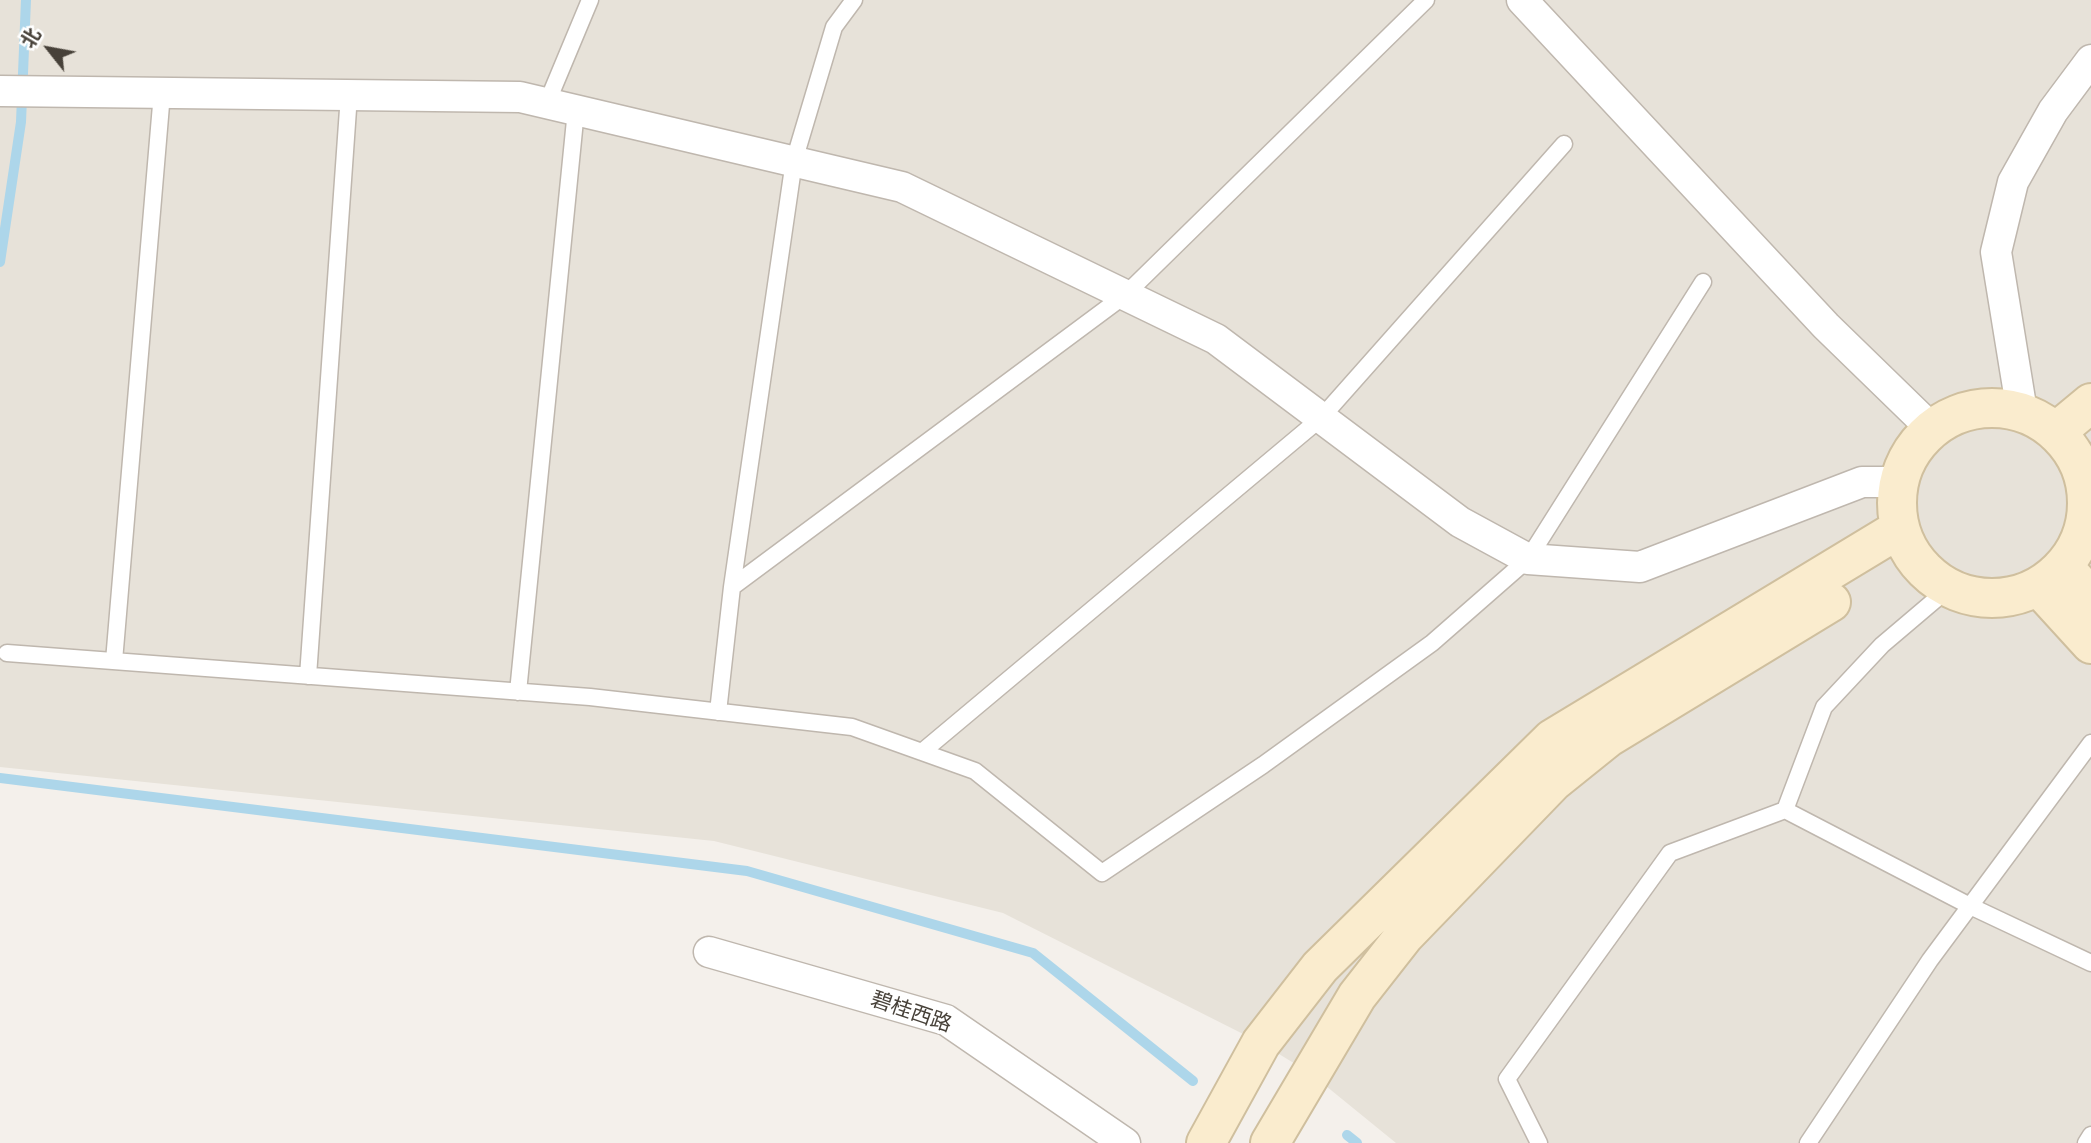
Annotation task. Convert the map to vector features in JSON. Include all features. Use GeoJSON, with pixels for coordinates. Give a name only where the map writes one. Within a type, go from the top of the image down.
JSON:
{"type":"FeatureCollection","features":[{"type":"Feature","properties":{"kind":"main road"},"geometry":{"type":"LineString","coordinates":[[2073,438],[2022,412],[1991,408],[1960,414],[1932,429],[1911,452],[1899,482],[1896,505],[1905,541],[1926,574],[1948,589],[1978,598],[2009,597],[2051,577],[2080,540],[2087,509],[2084,478],[2073,438],[2091,403]]}},
{"type":"Feature","properties":{"kind":"main road"},"geometry":{"type":"LineString","coordinates":[[1206,1143],[1261,1043],[1320,967],[1552,738],[1905,541]]}},
{"type":"Feature","properties":{"kind":"main road"},"geometry":{"type":"LineString","coordinates":[[1270,1143],[1357,996],[1404,936],[1553,782],[1609,737],[1905,541]]}},
{"type":"Feature","properties":{"kind":"main road"},"geometry":{"type":"LineString","coordinates":[[2051,577],[2091,598]]}},
{"type":"Feature","properties":{"kind":"main road"},"geometry":{"type":"LineString","coordinates":[[2051,577],[2091,644]]}},
{"type":"Feature","properties":{"kind":"street"},"geometry":{"type":"LineString","coordinates":[[1522,0],[1826,326],[1932,429]]}},
{"type":"Feature","properties":{"kind":"street"},"geometry":{"type":"LineString","coordinates":[[2022,412],[1996,252],[2013,182],[2053,111],[2091,60]]}},
{"type":"Feature","properties":{"kind":"street"},"geometry":{"type":"LineString","coordinates":[[0,91],[520,97],[902,187],[1216,339],[1460,522],[1528,559],[1640,567],[1862,482],[1899,482]]}},
{"type":"Feature","properties":{"kind":"street","name":"碧桂西路"},"geometry":{"type":"LineString","coordinates":[[709,952],[946,1020],[1125,1143]]}},
{"type":"Feature","properties":{"kind":"lane"},"geometry":{"type":"LineString","coordinates":[[547,103],[590,0]]}},
{"type":"Feature","properties":{"kind":"lane"},"geometry":{"type":"LineString","coordinates":[[718,712],[732,587],[794,161],[834,27],[854,0]]}},
{"type":"Feature","properties":{"kind":"lane"},"geometry":{"type":"LineString","coordinates":[[732,587],[1125,295],[1426,0]]}},
{"type":"Feature","properties":{"kind":"lane"},"geometry":{"type":"LineString","coordinates":[[114,661],[162,93]]}},
{"type":"Feature","properties":{"kind":"lane"},"geometry":{"type":"LineString","coordinates":[[308,676],[349,95]]}},
{"type":"Feature","properties":{"kind":"lane"},"geometry":{"type":"LineString","coordinates":[[518,692],[576,110]]}},
{"type":"Feature","properties":{"kind":"lane"},"geometry":{"type":"LineString","coordinates":[[922,752],[1321,418],[1564,144]]}},
{"type":"Feature","properties":{"kind":"lane"},"geometry":{"type":"LineString","coordinates":[[7,653],[518,692],[852,727],[975,771],[1102,873],[1263,765],[1432,643],[1528,559],[1703,282]]}},
{"type":"Feature","properties":{"kind":"lane"},"geometry":{"type":"LineString","coordinates":[[1785,810],[1824,706],[1882,645],[1948,589]]}},
{"type":"Feature","properties":{"kind":"lane"},"geometry":{"type":"LineString","coordinates":[[1808,1143],[1930,960],[2091,743]]}},
{"type":"Feature","properties":{"kind":"lane"},"geometry":{"type":"LineString","coordinates":[[1539,1143],[1507,1079],[1670,853],[1785,810],[1970,906],[2091,963]]}},
{"type":"Feature","properties":{"kind":"lane"},"geometry":{"type":"LineString","coordinates":[[2086,1143],[2091,1135]]}},
{"type":"Feature","properties":{"kind":"shaded area"},"geometry":{"type":"Polygon","coordinates":[[[0,0],[2091,0],[2091,1143],[1396,1143],[1310,1073],[1261,1043],[1003,913],[714,841],[0,767],[0,0]]]}},
{"type":"Feature","properties":{"kind":"waterway"},"geometry":{"type":"LineString","coordinates":[[0,262],[21,122],[26,0]]}},
{"type":"Feature","properties":{"kind":"waterway"},"geometry":{"type":"LineString","coordinates":[[0,778],[747,871],[1033,953],[1193,1081]]}},
{"type":"Feature","properties":{"kind":"waterway"},"geometry":{"type":"LineString","coordinates":[[1347,1135],[1357,1143]]}}]}
